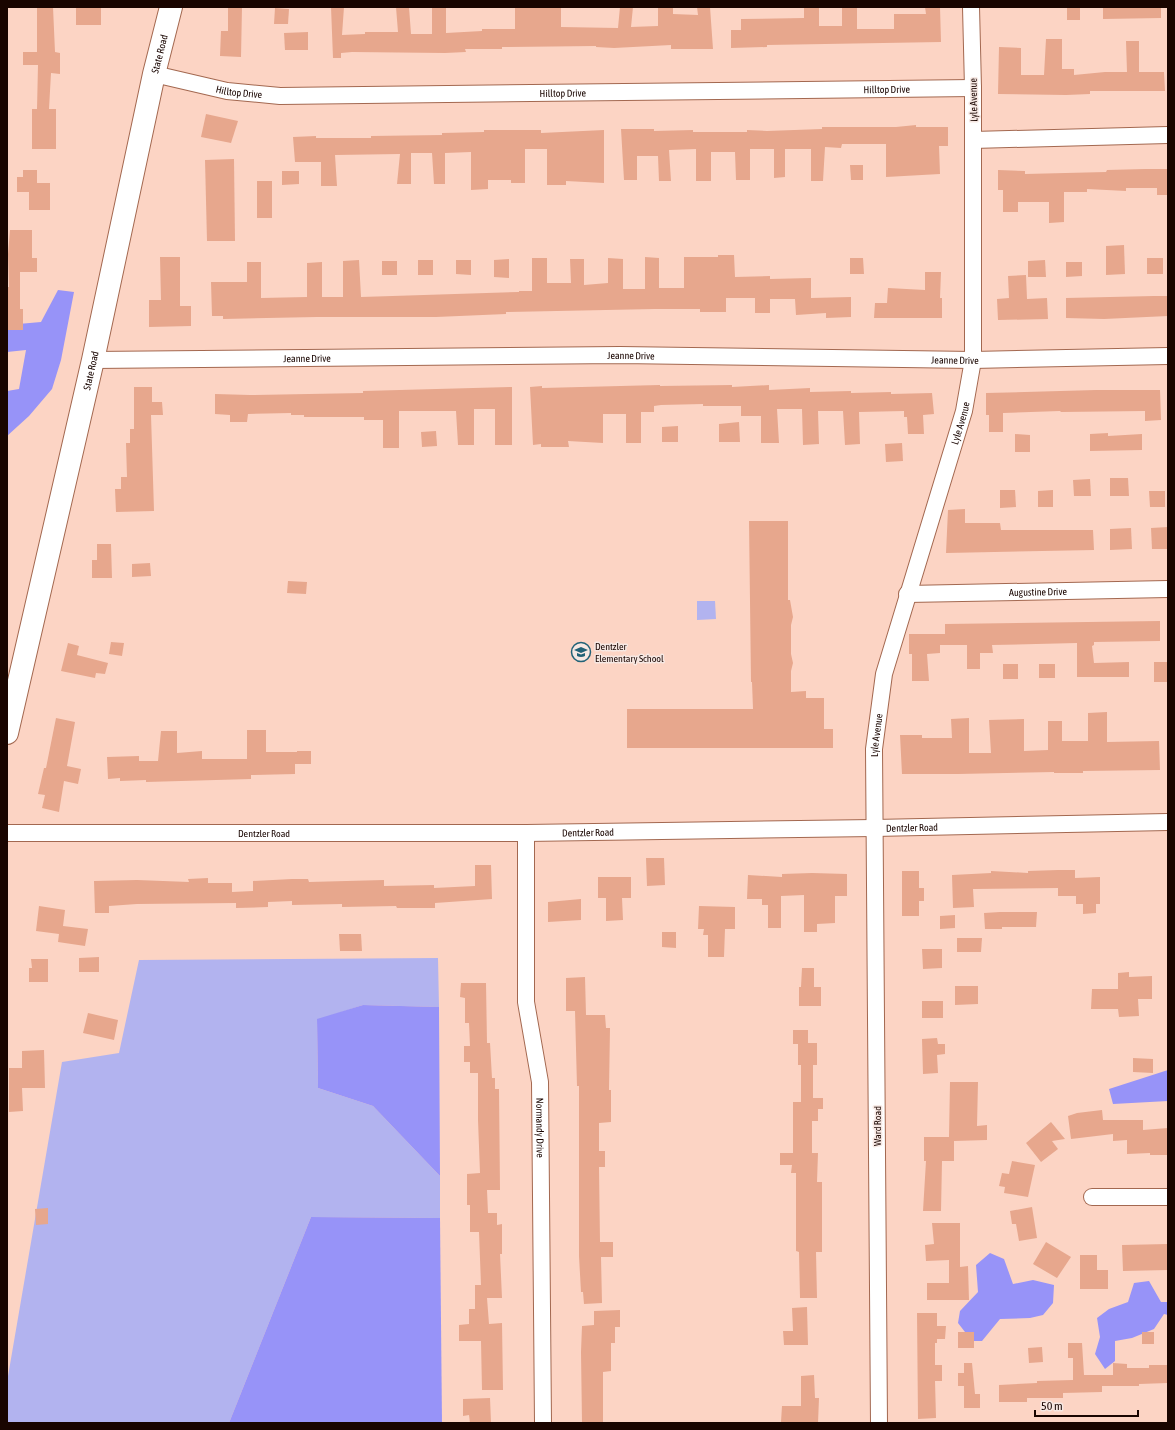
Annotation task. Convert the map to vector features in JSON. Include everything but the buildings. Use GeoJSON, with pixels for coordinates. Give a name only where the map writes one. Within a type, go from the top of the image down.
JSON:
{"type":"FeatureCollection","features":[{"type":"Feature","properties":{"kind":"main road","name":"State Road"},"geometry":{"type":"LineString","coordinates":[[7,733],[93,360],[154,74],[171,7]]}},
{"type":"Feature","properties":{"kind":"street","name":"Lyle Avenue"},"geometry":{"type":"LineString","coordinates":[[874,828],[874,749],[884,674],[907,594],[964,411],[973,360],[973,88],[971,7]]}},
{"type":"Feature","properties":{"kind":"street","name":"Hilltop Drive"},"geometry":{"type":"LineString","coordinates":[[154,74],[227,91],[280,96],[973,88]]}},
{"type":"Feature","properties":{"kind":"street"},"geometry":{"type":"LineString","coordinates":[[973,140],[1168,135]]}},
{"type":"Feature","properties":{"kind":"street","name":"Jeanne Drive"},"geometry":{"type":"LineString","coordinates":[[93,360],[620,355],[973,360],[1168,356]]}},
{"type":"Feature","properties":{"kind":"street","name":"Augustine Drive"},"geometry":{"type":"LineString","coordinates":[[907,594],[1168,589]]}},
{"type":"Feature","properties":{"kind":"street","name":"Dentzler Road"},"geometry":{"type":"LineString","coordinates":[[7,833],[526,833],[1168,822]]}},
{"type":"Feature","properties":{"kind":"street","name":"Ward Road"},"geometry":{"type":"LineString","coordinates":[[874,828],[879,1423]]}},
{"type":"Feature","properties":{"kind":"street","name":"Normandy Drive"},"geometry":{"type":"LineString","coordinates":[[526,833],[526,1002],[540,1082],[543,1423]]}},
{"type":"Feature","properties":{"kind":"street"},"geometry":{"type":"LineString","coordinates":[[1092,1197],[1168,1197]]}},
{"type":"Feature","properties":{"kind":"shaded area"},"geometry":{"type":"Polygon","coordinates":[[[58,290],[74,292],[61,360],[52,389],[29,416],[7,436],[7,391],[19,389],[26,350],[7,352],[7,325],[41,322],[58,290]]]}},
{"type":"Feature","properties":{"kind":"shaded area"},"geometry":{"type":"Polygon","coordinates":[[[697,601],[715,601],[716,619],[697,620],[697,601]]]}},
{"type":"Feature","properties":{"kind":"shaded area"},"geometry":{"type":"Polygon","coordinates":[[[438,958],[439,1007],[363,1005],[317,1020],[318,1088],[373,1106],[440,1176],[440,1218],[311,1217],[229,1423],[7,1423],[7,1382],[62,1062],[119,1053],[139,960],[438,958]]]}},
{"type":"Feature","properties":{"kind":"shaded area"},"geometry":{"type":"Polygon","coordinates":[[[363,1005],[439,1007],[440,1176],[373,1106],[318,1088],[317,1019],[363,1005]]]}},
{"type":"Feature","properties":{"kind":"shaded area"},"geometry":{"type":"Polygon","coordinates":[[[1168,1070],[1168,1101],[1113,1104],[1109,1089],[1168,1070]]]}},
{"type":"Feature","properties":{"kind":"shaded area"},"geometry":{"type":"Polygon","coordinates":[[[311,1217],[440,1218],[442,1423],[229,1423],[311,1217]]]}},
{"type":"Feature","properties":{"kind":"shaded area"},"geometry":{"type":"Polygon","coordinates":[[[990,1253],[1004,1259],[1013,1284],[1033,1280],[1054,1285],[1053,1303],[1043,1315],[1030,1318],[1000,1319],[982,1341],[972,1341],[958,1323],[960,1311],[978,1292],[976,1265],[990,1253]]]}},
{"type":"Feature","properties":{"kind":"shaded area"},"geometry":{"type":"Polygon","coordinates":[[[1149,1281],[1161,1302],[1168,1302],[1168,1315],[1164,1314],[1154,1329],[1132,1338],[1115,1341],[1115,1361],[1105,1369],[1095,1354],[1100,1337],[1097,1318],[1109,1309],[1128,1302],[1134,1283],[1149,1281]]]}},
{"type":"Feature","properties":{"kind":"place","name":"Dentzler Elementary School"},"geometry":{"type":"Point","coordinates":[581,652]}}]}
